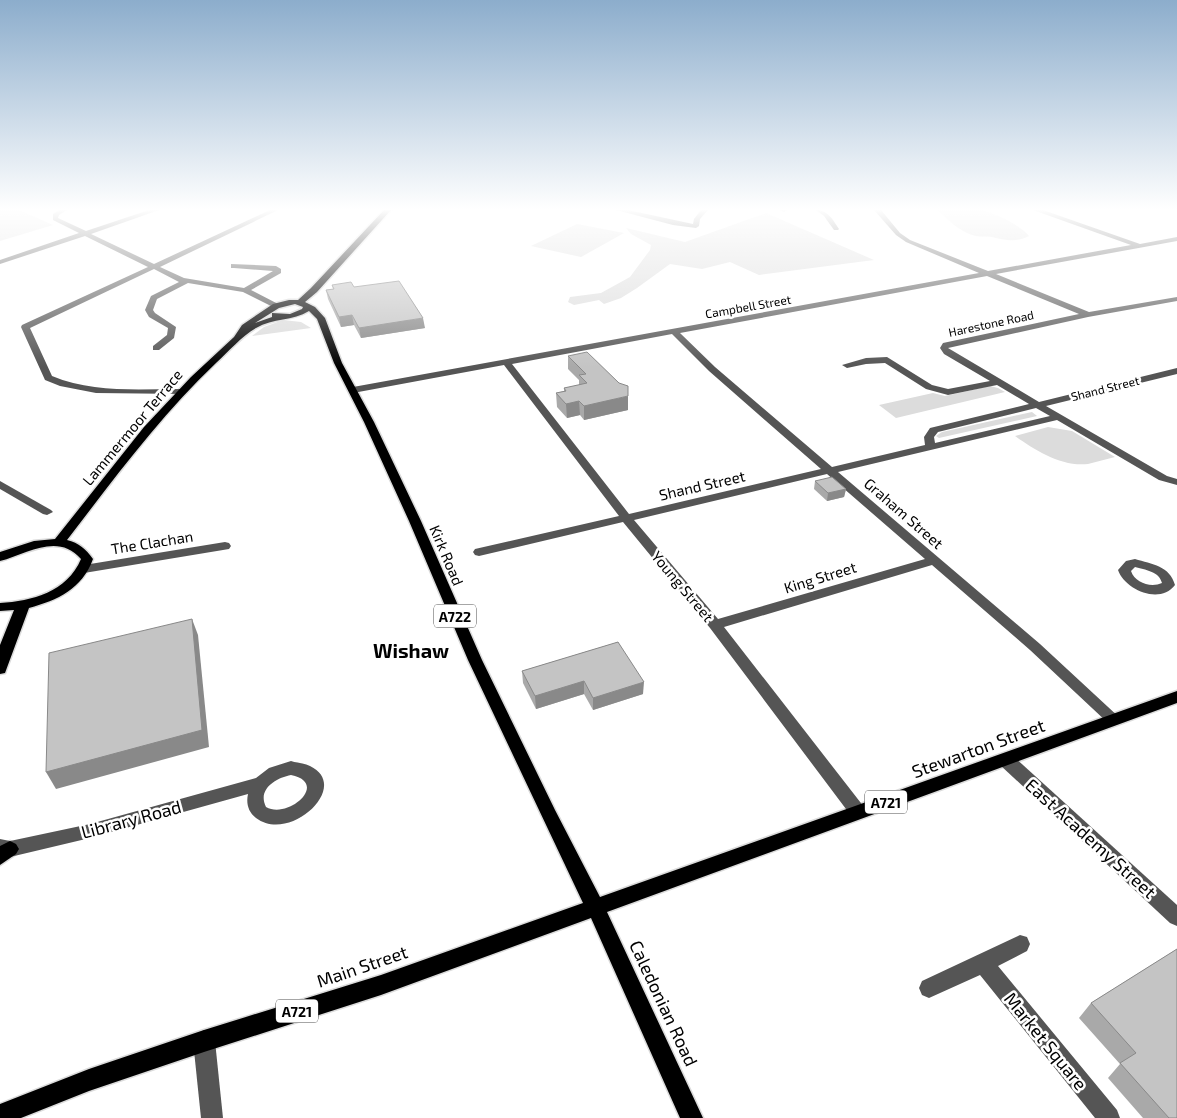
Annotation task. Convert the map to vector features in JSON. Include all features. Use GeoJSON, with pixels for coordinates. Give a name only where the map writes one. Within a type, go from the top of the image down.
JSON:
{"type":"FeatureCollection","features":[{"type":"Feature","properties":{"kind":"main road"},"geometry":{"type":"LineString","coordinates":[[322,323],[274,315],[273,308],[303,304],[340,262]]}},
{"type":"Feature","properties":{"kind":"main road"},"geometry":{"type":"LineString","coordinates":[[287,316],[302,313],[308,308],[303,304]]}},
{"type":"Feature","properties":{"kind":"main road","name":"Kirk Road"},"geometry":{"type":"LineString","coordinates":[[303,304],[316,312],[322,323],[338,363],[353,390],[415,520],[475,660],[548,814],[595,907]]}},
{"type":"Feature","properties":{"kind":"main road","name":"Lammermoor Terrace"},"geometry":{"type":"LineString","coordinates":[[238,338],[239,332],[245,326],[273,308]]}},
{"type":"Feature","properties":{"kind":"main road","name":"Lammermoor Terrace"},"geometry":{"type":"LineString","coordinates":[[58,543],[136,444],[181,392],[238,338],[254,326],[287,316]]}},
{"type":"Feature","properties":{"kind":"main road"},"geometry":{"type":"LineString","coordinates":[[0,557],[33,545],[58,543],[71,544],[82,550],[86,559],[84,569],[71,584],[49,597],[23,605],[0,607]]}},
{"type":"Feature","properties":{"kind":"main road"},"geometry":{"type":"LineString","coordinates":[[0,669],[3,655],[23,605]]}},
{"type":"Feature","properties":{"kind":"main road","name":"Stewarton Street"},"geometry":{"type":"LineString","coordinates":[[595,907],[1177,697]]}},
{"type":"Feature","properties":{"kind":"main road","name":"Main Street"},"geometry":{"type":"LineString","coordinates":[[0,1115],[90,1080],[204,1040],[381,985],[595,907]]}},
{"type":"Feature","properties":{"kind":"main road","name":"Caledonian Road"},"geometry":{"type":"LineString","coordinates":[[595,907],[692,1118]]}},
{"type":"Feature","properties":{"kind":"street"},"geometry":{"type":"LineString","coordinates":[[143,262],[186,281],[245,290],[273,308]]}},
{"type":"Feature","properties":{"kind":"street"},"geometry":{"type":"LineString","coordinates":[[163,262],[25,327],[48,378],[63,385],[83,389],[181,392]]}},
{"type":"Feature","properties":{"kind":"street"},"geometry":{"type":"LineString","coordinates":[[959,262],[1088,315]]}},
{"type":"Feature","properties":{"kind":"street","name":"Campbell Street"},"geometry":{"type":"LineString","coordinates":[[353,390],[1052,262]]}},
{"type":"Feature","properties":{"kind":"street"},"geometry":{"type":"LineString","coordinates":[[234,266],[272,268],[278,271],[245,290]]}},
{"type":"Feature","properties":{"kind":"street"},"geometry":{"type":"LineString","coordinates":[[156,348],[171,336],[172,327],[152,315],[149,310],[154,298],[186,281]]}},
{"type":"Feature","properties":{"kind":"street","name":"Harestone Road"},"geometry":{"type":"LineString","coordinates":[[1174,302],[1088,315],[946,345],[944,348],[947,352],[1163,478],[1177,482]]}},
{"type":"Feature","properties":{"kind":"street","name":"Graham Street"},"geometry":{"type":"LineString","coordinates":[[674,331],[712,368],[1035,647],[1113,719]]}},
{"type":"Feature","properties":{"kind":"street"},"geometry":{"type":"LineString","coordinates":[[847,365],[869,360],[887,360],[929,387],[948,392],[1000,382]]}},
{"type":"Feature","properties":{"kind":"street","name":"Young Street"},"geometry":{"type":"LineString","coordinates":[[506,362],[627,519],[715,625],[858,812]]}},
{"type":"Feature","properties":{"kind":"street","name":"Shand Street"},"geometry":{"type":"LineString","coordinates":[[931,446],[929,437],[934,430],[1177,371]]}},
{"type":"Feature","properties":{"kind":"street","name":"Shand Street"},"geometry":{"type":"LineString","coordinates":[[1049,411],[1069,404],[1177,379]]}},
{"type":"Feature","properties":{"kind":"street","name":"Shand Street"},"geometry":{"type":"LineString","coordinates":[[479,552],[1059,417]]}},
{"type":"Feature","properties":{"kind":"street"},"geometry":{"type":"LineString","coordinates":[[0,484],[47,512]]}},
{"type":"Feature","properties":{"kind":"street","name":"The Clachan"},"geometry":{"type":"LineString","coordinates":[[84,569],[225,546]]}},
{"type":"Feature","properties":{"kind":"street","name":"King Street"},"geometry":{"type":"LineString","coordinates":[[715,625],[934,560]]}},
{"type":"Feature","properties":{"kind":"street","name":"East Academy Street"},"geometry":{"type":"LineString","coordinates":[[1006,760],[1177,917]]}},
{"type":"Feature","properties":{"kind":"street","name":"Library Road"},"geometry":{"type":"LineString","coordinates":[[3,851],[90,831],[261,784]]}},
{"type":"Feature","properties":{"kind":"street"},"geometry":{"type":"LineString","coordinates":[[929,988],[984,964],[1020,944]]}},
{"type":"Feature","properties":{"kind":"street","name":"Market Square"},"geometry":{"type":"LineString","coordinates":[[984,964],[1109,1118]]}},
{"type":"Feature","properties":{"kind":"street"},"geometry":{"type":"LineString","coordinates":[[204,1040],[212,1118]]}},
{"type":"Feature","properties":{"kind":"shaded area"},"geometry":{"type":"Polygon","coordinates":[[[641,262],[729,262],[702,269],[670,264],[621,298],[604,304],[599,300],[574,305],[568,302],[570,297],[601,293],[630,277],[641,262]]]}},
{"type":"Feature","properties":{"kind":"shaded area"},"geometry":{"type":"Polygon","coordinates":[[[730,262],[857,262],[759,275],[730,262]]]}},
{"type":"Feature","properties":{"kind":"shaded area"},"geometry":{"type":"Polygon","coordinates":[[[283,320],[301,322],[311,328],[252,336],[264,327],[283,320]]]}},
{"type":"Feature","properties":{"kind":"shaded area"},"geometry":{"type":"Polygon","coordinates":[[[990,386],[1005,392],[896,418],[879,405],[933,393],[945,396],[990,386]]]}},
{"type":"Feature","properties":{"kind":"shaded area"},"geometry":{"type":"Polygon","coordinates":[[[1032,412],[1037,416],[939,438],[936,436],[942,432],[1032,412]]]}},
{"type":"Feature","properties":{"kind":"shaded area"},"geometry":{"type":"Polygon","coordinates":[[[1048,427],[1072,431],[1115,457],[1088,464],[1068,463],[1040,452],[1015,436],[1048,427]]]}},
{"type":"Feature","properties":{"kind":"building"},"geometry":{"type":"Polygon","coordinates":[[[399,281],[423,318],[359,328],[352,315],[339,317],[326,290],[334,289],[332,285],[351,282],[354,287],[399,281]]]}},
{"type":"Feature","properties":{"kind":"building"},"geometry":{"type":"Polygon","coordinates":[[[587,352],[619,383],[628,386],[628,396],[584,406],[579,401],[566,404],[556,393],[566,391],[564,388],[587,383],[579,375],[586,374],[568,356],[587,352]]]}},
{"type":"Feature","properties":{"kind":"building"},"geometry":{"type":"Polygon","coordinates":[[[832,477],[846,489],[828,493],[815,481],[832,477]]]}},
{"type":"Feature","properties":{"kind":"building"},"geometry":{"type":"Polygon","coordinates":[[[192,619],[202,730],[46,772],[49,653],[192,619]]]}},
{"type":"Feature","properties":{"kind":"building"},"geometry":{"type":"Polygon","coordinates":[[[618,642],[644,682],[593,698],[584,681],[535,696],[522,671],[618,642]]]}},
{"type":"Feature","properties":{"kind":"building"},"geometry":{"type":"Polygon","coordinates":[[[1177,949],[1177,1118],[1169,1118],[1120,1063],[1136,1053],[1091,1003],[1177,949]]]}},
{"type":"Feature","properties":{"kind":"district","name":"Wishaw"},"geometry":{"type":"Point","coordinates":[411,650]}}]}
